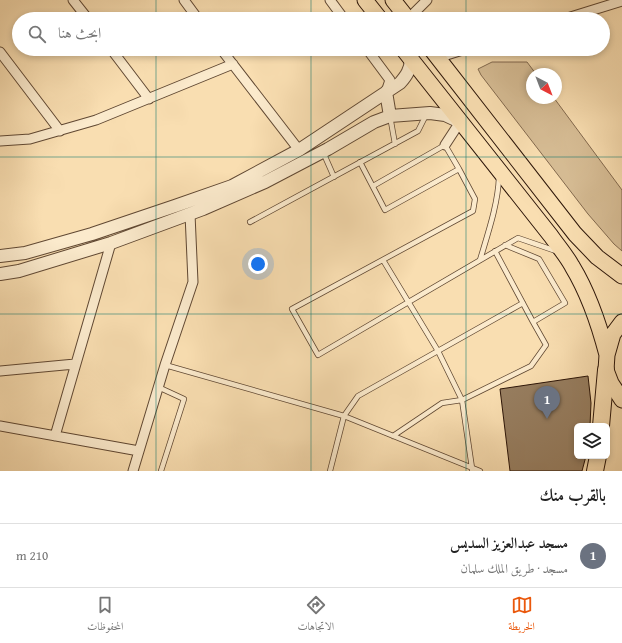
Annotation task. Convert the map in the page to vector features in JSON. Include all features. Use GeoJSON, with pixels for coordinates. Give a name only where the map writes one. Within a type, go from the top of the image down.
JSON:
{"type":"FeatureCollection","features":[{"type":"Feature","properties":{"kind":"highway"},"geometry":{"type":"LineString","coordinates":[[601,423],[606,363]]}},
{"type":"Feature","properties":{"kind":"highway"},"geometry":{"type":"LineString","coordinates":[[595,471],[597,459]]}},
{"type":"Feature","properties":{"kind":"main road"},"geometry":{"type":"LineString","coordinates":[[365,0],[374,12]]}},
{"type":"Feature","properties":{"kind":"main road"},"geometry":{"type":"LineString","coordinates":[[393,0],[402,12]]}},
{"type":"Feature","properties":{"kind":"main road"},"geometry":{"type":"LineString","coordinates":[[409,56],[551,236],[572,265],[592,308],[611,382],[622,400]]}},
{"type":"Feature","properties":{"kind":"main road"},"geometry":{"type":"LineString","coordinates":[[436,56],[575,234],[597,257],[622,276]]}},
{"type":"Feature","properties":{"kind":"main road"},"geometry":{"type":"LineString","coordinates":[[606,363],[613,334],[622,322]]}},
{"type":"Feature","properties":{"kind":"street"},"geometry":{"type":"LineString","coordinates":[[73,0],[82,12]]}},
{"type":"Feature","properties":{"kind":"street"},"geometry":{"type":"LineString","coordinates":[[184,0],[193,12]]}},
{"type":"Feature","properties":{"kind":"street"},"geometry":{"type":"LineString","coordinates":[[330,0],[339,12]]}},
{"type":"Feature","properties":{"kind":"street"},"geometry":{"type":"LineString","coordinates":[[415,12],[427,0]]}},
{"type":"Feature","properties":{"kind":"street"},"geometry":{"type":"LineString","coordinates":[[588,12],[622,2]]}},
{"type":"Feature","properties":{"kind":"street"},"geometry":{"type":"LineString","coordinates":[[0,52],[60,131]]}},
{"type":"Feature","properties":{"kind":"street"},"geometry":{"type":"LineString","coordinates":[[116,56],[149,99]]}},
{"type":"Feature","properties":{"kind":"street"},"geometry":{"type":"LineString","coordinates":[[227,56],[299,150],[305,161]]}},
{"type":"Feature","properties":{"kind":"street"},"geometry":{"type":"LineString","coordinates":[[372,56],[390,80],[386,92],[390,116]]}},
{"type":"Feature","properties":{"kind":"street"},"geometry":{"type":"LineString","coordinates":[[0,256],[25,253],[92,234],[232,186],[299,150],[400,83],[407,76],[410,69],[407,56]]}},
{"type":"Feature","properties":{"kind":"street"},"geometry":{"type":"LineString","coordinates":[[0,141],[30,139],[96,120],[233,64]]}},
{"type":"Feature","properties":{"kind":"street"},"geometry":{"type":"LineString","coordinates":[[0,274],[19,272],[111,242],[203,209],[265,182],[323,152],[374,122],[390,116],[430,113],[445,115],[460,122],[445,145]]}},
{"type":"Feature","properties":{"kind":"street"},"geometry":{"type":"LineString","coordinates":[[133,471],[165,365],[193,282],[190,214],[188,202]]}},
{"type":"Feature","properties":{"kind":"street"},"geometry":{"type":"LineString","coordinates":[[55,436],[111,242]]}},
{"type":"Feature","properties":{"kind":"street"},"geometry":{"type":"LineString","coordinates":[[0,371],[75,364]]}},
{"type":"Feature","properties":{"kind":"street"},"geometry":{"type":"LineString","coordinates":[[0,426],[139,451]]}},
{"type":"Feature","properties":{"kind":"lane"},"geometry":{"type":"LineString","coordinates":[[250,222],[418,131],[427,113]]}},
{"type":"Feature","properties":{"kind":"lane"},"geometry":{"type":"LineString","coordinates":[[390,116],[394,144]]}},
{"type":"Feature","properties":{"kind":"lane"},"geometry":{"type":"LineString","coordinates":[[373,186],[445,145],[475,199],[473,211],[292,309],[318,355],[518,238],[563,253]]}},
{"type":"Feature","properties":{"kind":"lane"},"geometry":{"type":"LineString","coordinates":[[323,152],[334,177]]}},
{"type":"Feature","properties":{"kind":"lane"},"geometry":{"type":"LineString","coordinates":[[360,162],[385,210],[458,169]]}},
{"type":"Feature","properties":{"kind":"lane"},"geometry":{"type":"LineString","coordinates":[[480,260],[487,238],[498,189],[499,171]]}},
{"type":"Feature","properties":{"kind":"lane"},"geometry":{"type":"LineString","coordinates":[[505,245],[539,259],[565,303],[533,322]]}},
{"type":"Feature","properties":{"kind":"lane"},"geometry":{"type":"LineString","coordinates":[[393,436],[442,403],[462,400],[531,366],[546,345],[495,251]]}},
{"type":"Feature","properties":{"kind":"lane"},"geometry":{"type":"LineString","coordinates":[[384,260],[438,351],[462,400],[472,470]]}},
{"type":"Feature","properties":{"kind":"lane"},"geometry":{"type":"LineString","coordinates":[[330,471],[344,416],[358,396],[523,303]]}},
{"type":"Feature","properties":{"kind":"lane"},"geometry":{"type":"LineString","coordinates":[[165,365],[344,416],[472,470],[480,471]]}},
{"type":"Feature","properties":{"kind":"lane"},"geometry":{"type":"LineString","coordinates":[[158,388],[184,400],[161,471]]}},
{"type":"Feature","properties":{"kind":"shaded area"},"geometry":{"type":"Polygon","coordinates":[[[492,62],[527,62],[532,68],[526,68],[526,104],[558,104],[622,190],[622,251],[588,214],[481,75],[478,69],[492,62]]]}},
{"type":"Feature","properties":{"kind":"building"},"geometry":{"type":"Polygon","coordinates":[[[588,376],[591,403],[590,423],[574,423],[574,459],[585,459],[582,471],[510,471],[500,389],[588,376]]]}},
{"type":"Feature","properties":{"kind":"place","name":"مسجد عبدالعزيز السديس"},"geometry":{"type":"Point","coordinates":[547,419]}}]}
